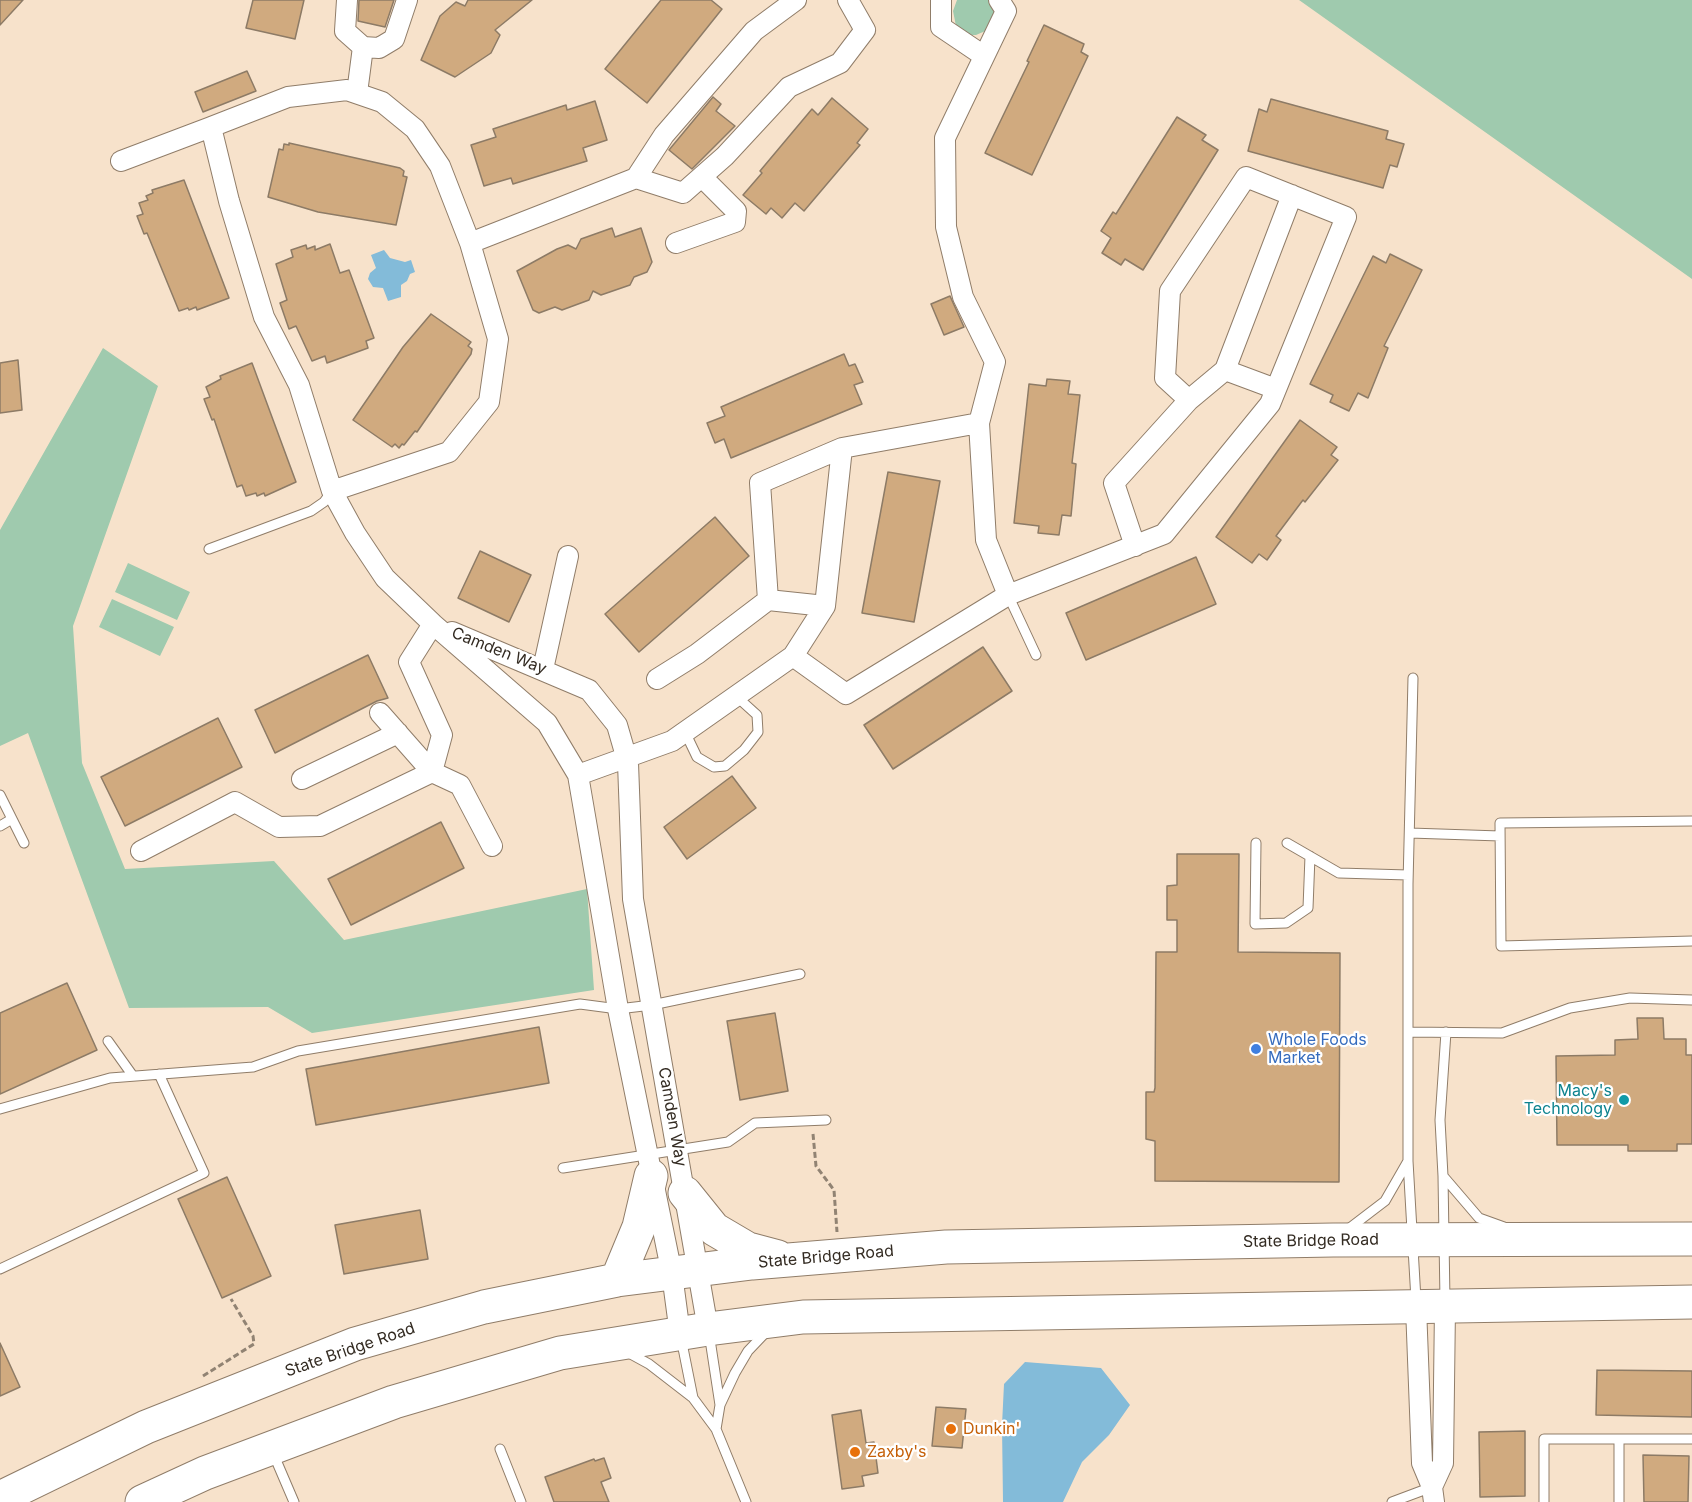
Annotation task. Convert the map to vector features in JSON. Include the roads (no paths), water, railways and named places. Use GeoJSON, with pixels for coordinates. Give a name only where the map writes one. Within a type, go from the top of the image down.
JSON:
{"type":"FeatureCollection","features":[{"type":"Feature","properties":{"kind":"highway"},"geometry":{"type":"LineString","coordinates":[[617,1280],[639,1227],[649,1165]]}},
{"type":"Feature","properties":{"kind":"highway"},"geometry":{"type":"LineString","coordinates":[[685,1193],[702,1218],[729,1240],[747,1249],[788,1259]]}},
{"type":"Feature","properties":{"kind":"highway","name":"State Bridge Road"},"geometry":{"type":"LineString","coordinates":[[0,1498],[146,1427],[355,1344],[484,1307],[617,1280],[788,1259],[946,1247],[1333,1240],[1692,1239]]}},
{"type":"Feature","properties":{"kind":"highway"},"geometry":{"type":"LineString","coordinates":[[142,1502],[271,1448],[394,1402],[560,1353],[694,1331],[815,1317],[1692,1302]]}},
{"type":"Feature","properties":{"kind":"street"},"geometry":{"type":"LineString","coordinates":[[347,0],[345,31],[363,47],[379,48],[394,39],[407,0]]}},
{"type":"Feature","properties":{"kind":"street"},"geometry":{"type":"LineString","coordinates":[[470,243],[636,178],[664,135],[754,31],[796,0]]}},
{"type":"Feature","properties":{"kind":"street"},"geometry":{"type":"LineString","coordinates":[[636,178],[683,193],[725,156],[789,87],[840,63],[865,30],[848,0]]}},
{"type":"Feature","properties":{"kind":"street"},"geometry":{"type":"LineString","coordinates":[[941,0],[941,27],[984,56]]}},
{"type":"Feature","properties":{"kind":"street"},"geometry":{"type":"LineString","coordinates":[[999,0],[1006,11],[945,138],[946,226],[963,297],[995,362],[979,423],[986,540],[1008,595]]}},
{"type":"Feature","properties":{"kind":"street"},"geometry":{"type":"LineString","coordinates":[[357,93],[363,47]]}},
{"type":"Feature","properties":{"kind":"street"},"geometry":{"type":"LineString","coordinates":[[121,161],[288,97],[348,90],[382,102],[415,129],[440,166],[470,243],[498,339],[489,402],[449,452],[332,491]]}},
{"type":"Feature","properties":{"kind":"street"},"geometry":{"type":"LineString","coordinates":[[141,851],[235,802],[279,827],[320,826],[432,772],[442,735],[409,662],[433,624],[386,578],[355,533],[332,491],[299,385],[264,317],[229,201],[211,127]]}},
{"type":"Feature","properties":{"kind":"street"},"geometry":{"type":"LineString","coordinates":[[676,243],[735,222],[736,211],[702,177]]}},
{"type":"Feature","properties":{"kind":"street"},"geometry":{"type":"LineString","coordinates":[[793,656],[846,694],[1008,595],[1164,534],[1270,404],[1346,217],[1246,177],[1170,291],[1165,378],[1189,400]]}},
{"type":"Feature","properties":{"kind":"street"},"geometry":{"type":"LineString","coordinates":[[1135,546],[1114,483],[1189,400],[1225,370],[1293,195]]}},
{"type":"Feature","properties":{"kind":"street"},"geometry":{"type":"LineString","coordinates":[[1225,370],[1276,389]]}},
{"type":"Feature","properties":{"kind":"street"},"geometry":{"type":"LineString","coordinates":[[768,600],[760,483],[842,448],[979,423]]}},
{"type":"Feature","properties":{"kind":"street"},"geometry":{"type":"LineString","coordinates":[[578,776],[672,741],[793,656],[825,606],[842,448]]}},
{"type":"Feature","properties":{"kind":"street"},"geometry":{"type":"LineString","coordinates":[[543,669],[568,556]]}},
{"type":"Feature","properties":{"kind":"street"},"geometry":{"type":"LineString","coordinates":[[657,679],[697,654],[768,600],[825,606]]}},
{"type":"Feature","properties":{"kind":"street","name":"Camden Way"},"geometry":{"type":"LineString","coordinates":[[433,624],[589,690],[617,725],[626,757],[631,800],[633,899],[685,1193],[685,1273],[694,1331]]}},
{"type":"Feature","properties":{"kind":"street","name":"Camden Way"},"geometry":{"type":"LineString","coordinates":[[433,624],[548,723],[578,776],[618,1009],[649,1165],[685,1273]]}},
{"type":"Feature","properties":{"kind":"street"},"geometry":{"type":"LineString","coordinates":[[380,713],[432,772],[460,785],[492,846]]}},
{"type":"Feature","properties":{"kind":"street"},"geometry":{"type":"LineString","coordinates":[[302,779],[398,733]]}},
{"type":"Feature","properties":{"kind":"street"},"geometry":{"type":"LineString","coordinates":[[685,1273],[694,1331]]}},
{"type":"Feature","properties":{"kind":"street"},"geometry":{"type":"LineString","coordinates":[[1431,1307],[1445,1347],[1443,1463],[1433,1494]]}},
{"type":"Feature","properties":{"kind":"street"},"geometry":{"type":"LineString","coordinates":[[1431,1307],[1419,1357],[1422,1463],[1433,1494]]}},
{"type":"Feature","properties":{"kind":"lane"},"geometry":{"type":"LineString","coordinates":[[209,549],[310,511],[324,502],[332,491]]}},
{"type":"Feature","properties":{"kind":"lane"},"geometry":{"type":"LineString","coordinates":[[1008,595],[1036,655]]}},
{"type":"Feature","properties":{"kind":"lane"},"geometry":{"type":"LineString","coordinates":[[1413,678],[1408,874],[1408,1161],[1412,1240],[1431,1307]]}},
{"type":"Feature","properties":{"kind":"lane"},"geometry":{"type":"LineString","coordinates":[[685,732],[697,757],[714,767],[725,766],[744,750],[758,732],[757,715],[736,696]]}},
{"type":"Feature","properties":{"kind":"lane"},"geometry":{"type":"LineString","coordinates":[[0,795],[24,843]]}},
{"type":"Feature","properties":{"kind":"lane"},"geometry":{"type":"LineString","coordinates":[[0,826],[12,819]]}},
{"type":"Feature","properties":{"kind":"lane"},"geometry":{"type":"LineString","coordinates":[[1692,821],[1500,824],[1501,946],[1692,941]]}},
{"type":"Feature","properties":{"kind":"lane"},"geometry":{"type":"LineString","coordinates":[[1410,833],[1500,836]]}},
{"type":"Feature","properties":{"kind":"lane"},"geometry":{"type":"LineString","coordinates":[[1256,843],[1256,924],[1286,924],[1308,908],[1310,856]]}},
{"type":"Feature","properties":{"kind":"lane"},"geometry":{"type":"LineString","coordinates":[[1287,843],[1339,873],[1408,874]]}},
{"type":"Feature","properties":{"kind":"lane"},"geometry":{"type":"LineString","coordinates":[[0,1109],[111,1078],[253,1067],[298,1051],[580,1004],[618,1009],[652,1005],[800,974]]}},
{"type":"Feature","properties":{"kind":"lane"},"geometry":{"type":"LineString","coordinates":[[1408,1032],[1502,1033],[1570,1008],[1630,998],[1692,1000]]}},
{"type":"Feature","properties":{"kind":"lane"},"geometry":{"type":"LineString","coordinates":[[1431,1307],[1444,1239],[1440,1120],[1446,1032]]}},
{"type":"Feature","properties":{"kind":"lane"},"geometry":{"type":"LineString","coordinates":[[108,1041],[133,1076]]}},
{"type":"Feature","properties":{"kind":"lane"},"geometry":{"type":"LineString","coordinates":[[0,1269],[204,1173],[159,1074]]}},
{"type":"Feature","properties":{"kind":"lane"},"geometry":{"type":"LineString","coordinates":[[563,1168],[649,1165],[678,1150],[728,1142],[755,1123],[826,1120]]}},
{"type":"Feature","properties":{"kind":"lane"},"geometry":{"type":"LineString","coordinates":[[1333,1240],[1385,1201],[1408,1161]]}},
{"type":"Feature","properties":{"kind":"lane"},"geometry":{"type":"LineString","coordinates":[[1443,1176],[1479,1218],[1540,1239]]}},
{"type":"Feature","properties":{"kind":"lane"},"geometry":{"type":"LineString","coordinates":[[716,1429],[720,1405],[748,1351],[776,1321]]}},
{"type":"Feature","properties":{"kind":"lane"},"geometry":{"type":"LineString","coordinates":[[693,1398],[694,1331]]}},
{"type":"Feature","properties":{"kind":"lane"},"geometry":{"type":"LineString","coordinates":[[694,1331],[720,1405]]}},
{"type":"Feature","properties":{"kind":"lane"},"geometry":{"type":"LineString","coordinates":[[606,1344],[649,1364],[693,1398],[716,1429],[746,1502]]}},
{"type":"Feature","properties":{"kind":"lane"},"geometry":{"type":"LineString","coordinates":[[1544,1502],[1544,1439],[1692,1439]]}},
{"type":"Feature","properties":{"kind":"lane"},"geometry":{"type":"LineString","coordinates":[[1619,1439],[1619,1502]]}},
{"type":"Feature","properties":{"kind":"lane"},"geometry":{"type":"LineString","coordinates":[[271,1448],[294,1502]]}},
{"type":"Feature","properties":{"kind":"lane"},"geometry":{"type":"LineString","coordinates":[[500,1449],[521,1502]]}},
{"type":"Feature","properties":{"kind":"lane"},"geometry":{"type":"LineString","coordinates":[[1392,1502],[1433,1494]]}},
{"type":"Feature","properties":{"kind":"water"},"geometry":{"type":"Polygon","coordinates":[[[384,250],[390,258],[405,262],[411,260],[415,272],[410,274],[407,281],[401,285],[401,297],[388,301],[383,288],[373,287],[368,279],[370,273],[376,268],[371,255],[384,250]]]}},
{"type":"Feature","properties":{"kind":"water"},"geometry":{"type":"Polygon","coordinates":[[[1025,1362],[1101,1368],[1130,1405],[1109,1435],[1082,1462],[1063,1502],[1003,1502],[1004,1384],[1025,1362]]]}},
{"type":"Feature","properties":{"kind":"place","name":"Whole Foods Market"},"geometry":{"type":"Point","coordinates":[1256,1049]}},
{"type":"Feature","properties":{"kind":"place","name":"Macy's Technology"},"geometry":{"type":"Point","coordinates":[1624,1100]}},
{"type":"Feature","properties":{"kind":"place","name":"Dunkin'"},"geometry":{"type":"Point","coordinates":[951,1429]}},
{"type":"Feature","properties":{"kind":"place","name":"Zaxby's"},"geometry":{"type":"Point","coordinates":[855,1452]}}]}
